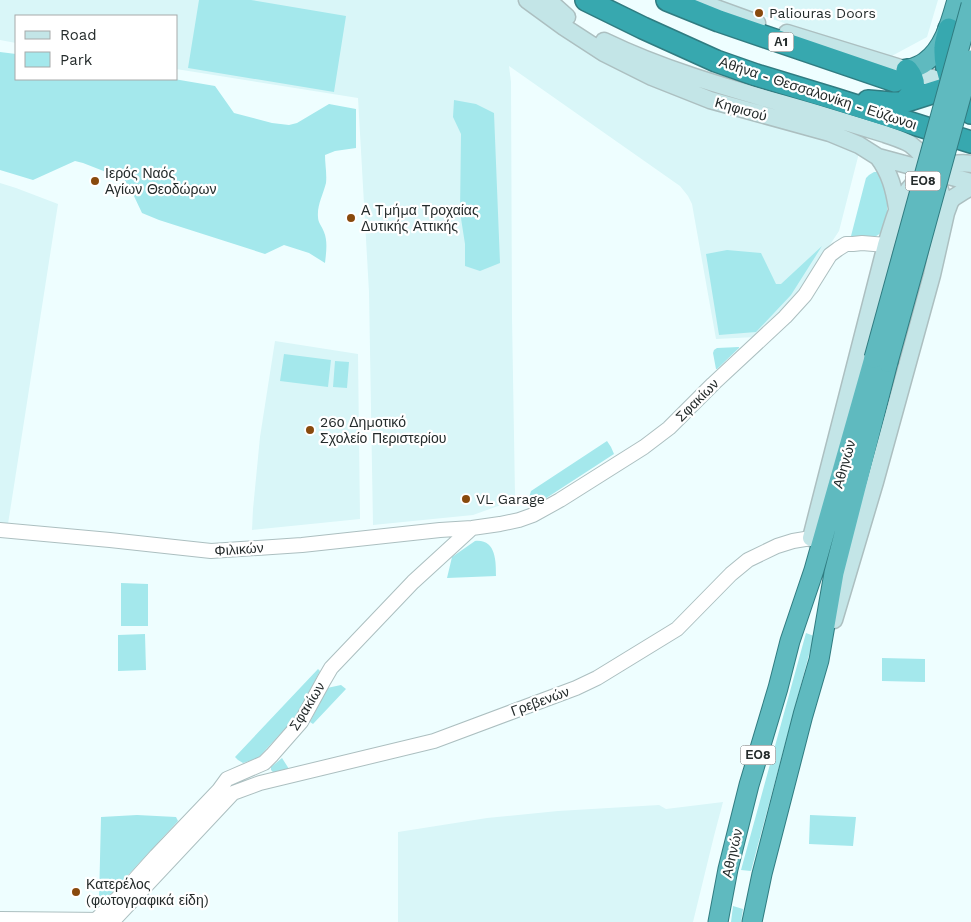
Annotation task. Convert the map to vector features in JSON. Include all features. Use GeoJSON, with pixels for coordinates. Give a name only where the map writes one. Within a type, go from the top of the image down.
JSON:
{"type":"FeatureCollection","features":[{"type":"Feature","properties":{"kind":"highway","name":"Αθήνα - Θεσσαλονίκη - Εύζωνοι"},"geometry":{"type":"LineString","coordinates":[[586,0],[643,28],[716,60],[756,75],[971,142]]}},
{"type":"Feature","properties":{"kind":"highway","name":"Α1"},"geometry":{"type":"LineString","coordinates":[[668,0],[719,20],[901,76]]}},
{"type":"Feature","properties":{"kind":"highway"},"geometry":{"type":"LineString","coordinates":[[957,0],[945,47],[949,76],[962,88]]}},
{"type":"Feature","properties":{"kind":"highway","name":"Αθηνών"},"geometry":{"type":"LineString","coordinates":[[752,922],[764,864],[819,660],[834,573],[881,360],[971,5]]}},
{"type":"Feature","properties":{"kind":"highway"},"geometry":{"type":"LineString","coordinates":[[901,76],[930,57],[939,47],[949,28]]}},
{"type":"Feature","properties":{"kind":"highway","name":"Αθηνών"},"geometry":{"type":"LineString","coordinates":[[718,922],[728,869],[749,785],[790,641],[881,360],[971,60]]}},
{"type":"Feature","properties":{"kind":"highway"},"geometry":{"type":"LineString","coordinates":[[971,75],[962,88],[959,98],[971,113]]}},
{"type":"Feature","properties":{"kind":"highway"},"geometry":{"type":"LineString","coordinates":[[901,76],[914,80],[913,92],[905,101]]}},
{"type":"Feature","properties":{"kind":"highway"},"geometry":{"type":"LineString","coordinates":[[835,99],[896,103],[962,88]]}},
{"type":"Feature","properties":{"kind":"highway"},"geometry":{"type":"LineString","coordinates":[[790,641],[802,570],[811,538]]}},
{"type":"Feature","properties":{"kind":"highway"},"geometry":{"type":"LineString","coordinates":[[819,660],[834,620]]}},
{"type":"Feature","properties":{"kind":"main road","name":"Κηφισού"},"geometry":{"type":"LineString","coordinates":[[527,0],[604,53],[652,77],[710,100],[830,133],[859,145],[878,157],[971,182]]}},
{"type":"Feature","properties":{"kind":"main road"},"geometry":{"type":"LineString","coordinates":[[548,0],[562,14],[587,32],[642,58],[688,75],[876,131],[908,143],[921,155],[940,187],[946,213]]}},
{"type":"Feature","properties":{"kind":"main road"},"geometry":{"type":"LineString","coordinates":[[695,0],[901,76],[962,88]]}},
{"type":"Feature","properties":{"kind":"main road"},"geometry":{"type":"LineString","coordinates":[[878,157],[892,182],[897,208]]}},
{"type":"Feature","properties":{"kind":"main road"},"geometry":{"type":"LineString","coordinates":[[897,208],[912,184],[931,171],[952,164],[971,164]]}},
{"type":"Feature","properties":{"kind":"main road"},"geometry":{"type":"LineString","coordinates":[[834,620],[932,275],[946,213],[953,198],[971,187]]}},
{"type":"Feature","properties":{"kind":"main road","name":"Αθηνών"},"geometry":{"type":"LineString","coordinates":[[811,538],[897,208]]}},
{"type":"Feature","properties":{"kind":"street","name":"Σφακίων"},"geometry":{"type":"LineString","coordinates":[[91,920],[119,897],[219,790],[227,779],[264,763],[272,755],[301,722],[331,668],[413,582],[475,528],[512,522],[533,515],[644,446],[669,428],[785,317],[805,295],[830,255],[846,244],[886,245]]}},
{"type":"Feature","properties":{"kind":"street","name":"Φιλικών"},"geometry":{"type":"LineString","coordinates":[[0,530],[211,551],[302,545],[475,528]]}},
{"type":"Feature","properties":{"kind":"street","name":"Γρεβενών"},"geometry":{"type":"LineString","coordinates":[[233,793],[260,783],[434,741],[576,688],[597,678],[677,629],[731,574],[748,560],[777,546],[811,538]]}},
{"type":"Feature","properties":{"kind":"street"},"geometry":{"type":"LineString","coordinates":[[0,919],[112,921],[233,793],[227,779]]}},
{"type":"Feature","properties":{"kind":"shaded area"},"geometry":{"type":"Polygon","coordinates":[[[0,0],[517,0],[550,24],[598,53],[854,148],[859,153],[839,231],[794,299],[756,337],[716,339],[692,204],[688,196],[680,186],[509,66],[511,82],[515,495],[512,501],[473,515],[373,525],[369,292],[358,98],[178,69],[178,15],[15,15],[15,43],[0,40],[0,0]]]}},
{"type":"Feature","properties":{"kind":"shaded area"},"geometry":{"type":"Polygon","coordinates":[[[716,0],[938,0],[927,37],[888,58],[716,0]]]}},
{"type":"Feature","properties":{"kind":"shaded area"},"geometry":{"type":"Polygon","coordinates":[[[0,183],[58,204],[8,524],[0,523],[0,183]]]}},
{"type":"Feature","properties":{"kind":"shaded area","name":"26ο Δημοτικό Σχολείο Περιστερίου"},"geometry":{"type":"Polygon","coordinates":[[[275,341],[358,354],[360,519],[252,530],[260,437],[275,341]]]}},
{"type":"Feature","properties":{"kind":"shaded area"},"geometry":{"type":"Polygon","coordinates":[[[723,802],[693,922],[398,922],[398,832],[487,818],[558,811],[659,805],[666,809],[723,802]]]}},
{"type":"Feature","properties":{"kind":"green space"},"geometry":{"type":"Polygon","coordinates":[[[199,0],[251,0],[346,16],[334,92],[188,68],[199,0]]]}},
{"type":"Feature","properties":{"kind":"green space"},"geometry":{"type":"Polygon","coordinates":[[[0,52],[15,54],[15,80],[178,80],[215,86],[234,113],[272,123],[289,125],[297,123],[329,104],[356,109],[356,148],[335,151],[325,155],[326,183],[318,213],[326,239],[325,263],[309,253],[284,245],[265,254],[142,213],[124,179],[83,163],[75,161],[33,180],[0,170],[0,52]]]}},
{"type":"Feature","properties":{"kind":"green space"},"geometry":{"type":"Polygon","coordinates":[[[454,100],[476,104],[494,113],[500,263],[480,271],[465,266],[465,244],[460,212],[461,134],[453,117],[454,100]]]}},
{"type":"Feature","properties":{"kind":"green space"},"geometry":{"type":"Polygon","coordinates":[[[874,172],[879,172],[884,186],[887,205],[886,223],[883,230],[875,237],[851,236],[866,178],[874,172]]]}},
{"type":"Feature","properties":{"kind":"green space"},"geometry":{"type":"Polygon","coordinates":[[[822,246],[791,295],[756,332],[719,335],[706,254],[727,250],[761,253],[776,284],[781,284],[822,246]]]}},
{"type":"Feature","properties":{"kind":"green space"},"geometry":{"type":"Polygon","coordinates":[[[739,347],[716,369],[714,350],[717,348],[739,347]]]}},
{"type":"Feature","properties":{"kind":"green space"},"geometry":{"type":"Polygon","coordinates":[[[284,354],[331,360],[328,387],[280,381],[284,354]]]}},
{"type":"Feature","properties":{"kind":"green space"},"geometry":{"type":"Polygon","coordinates":[[[335,361],[349,362],[347,388],[333,387],[335,361]]]}},
{"type":"Feature","properties":{"kind":"green space"},"geometry":{"type":"Polygon","coordinates":[[[607,441],[614,454],[534,506],[531,503],[531,491],[607,441]]]}},
{"type":"Feature","properties":{"kind":"green space"},"geometry":{"type":"Polygon","coordinates":[[[475,541],[482,541],[491,547],[495,558],[496,576],[447,578],[452,557],[475,541]]]}},
{"type":"Feature","properties":{"kind":"green space"},"geometry":{"type":"Polygon","coordinates":[[[121,583],[148,584],[148,626],[121,626],[121,583]]]}},
{"type":"Feature","properties":{"kind":"green space"},"geometry":{"type":"Polygon","coordinates":[[[806,633],[814,636],[751,871],[741,870],[806,633]]]}},
{"type":"Feature","properties":{"kind":"green space"},"geometry":{"type":"Polygon","coordinates":[[[145,634],[146,670],[118,671],[118,635],[145,634]]]}},
{"type":"Feature","properties":{"kind":"green space"},"geometry":{"type":"Polygon","coordinates":[[[882,658],[925,659],[925,682],[882,681],[882,658]]]}},
{"type":"Feature","properties":{"kind":"green space"},"geometry":{"type":"Polygon","coordinates":[[[318,669],[320,671],[296,717],[258,758],[243,763],[238,760],[235,757],[318,669]]]}},
{"type":"Feature","properties":{"kind":"green space"},"geometry":{"type":"Polygon","coordinates":[[[341,685],[346,689],[313,724],[310,722],[327,688],[341,685]]]}},
{"type":"Feature","properties":{"kind":"green space"},"geometry":{"type":"Polygon","coordinates":[[[282,758],[289,769],[274,773],[271,767],[282,758]]]}},
{"type":"Feature","properties":{"kind":"green space"},"geometry":{"type":"Polygon","coordinates":[[[137,815],[176,817],[178,821],[104,901],[99,900],[101,817],[137,815]]]}},
{"type":"Feature","properties":{"kind":"green space"},"geometry":{"type":"Polygon","coordinates":[[[810,815],[856,817],[853,846],[809,844],[810,815]]]}},
{"type":"Feature","properties":{"kind":"green space"},"geometry":{"type":"Polygon","coordinates":[[[733,906],[743,909],[741,922],[731,922],[733,906]]]}},
{"type":"Feature","properties":{"kind":"place","name":"Paliouras Doors"},"geometry":{"type":"Point","coordinates":[759,13]}},
{"type":"Feature","properties":{"kind":"place","name":"Ιερός Ναός Αγίων Θεοδώρων"},"geometry":{"type":"Point","coordinates":[95,181]}},
{"type":"Feature","properties":{"kind":"place","name":"Α Τμήμα Τροχαίας Δυτικής Αττικής"},"geometry":{"type":"Point","coordinates":[351,218]}},
{"type":"Feature","properties":{"kind":"place","name":"26ο Δημοτικό Σχολείο Περιστερίου"},"geometry":{"type":"Point","coordinates":[310,430]}},
{"type":"Feature","properties":{"kind":"place","name":"VL Garage"},"geometry":{"type":"Point","coordinates":[466,499]}},
{"type":"Feature","properties":{"kind":"place","name":"Κατερέλος (φωτογραφικά είδη)"},"geometry":{"type":"Point","coordinates":[76,892]}}]}
